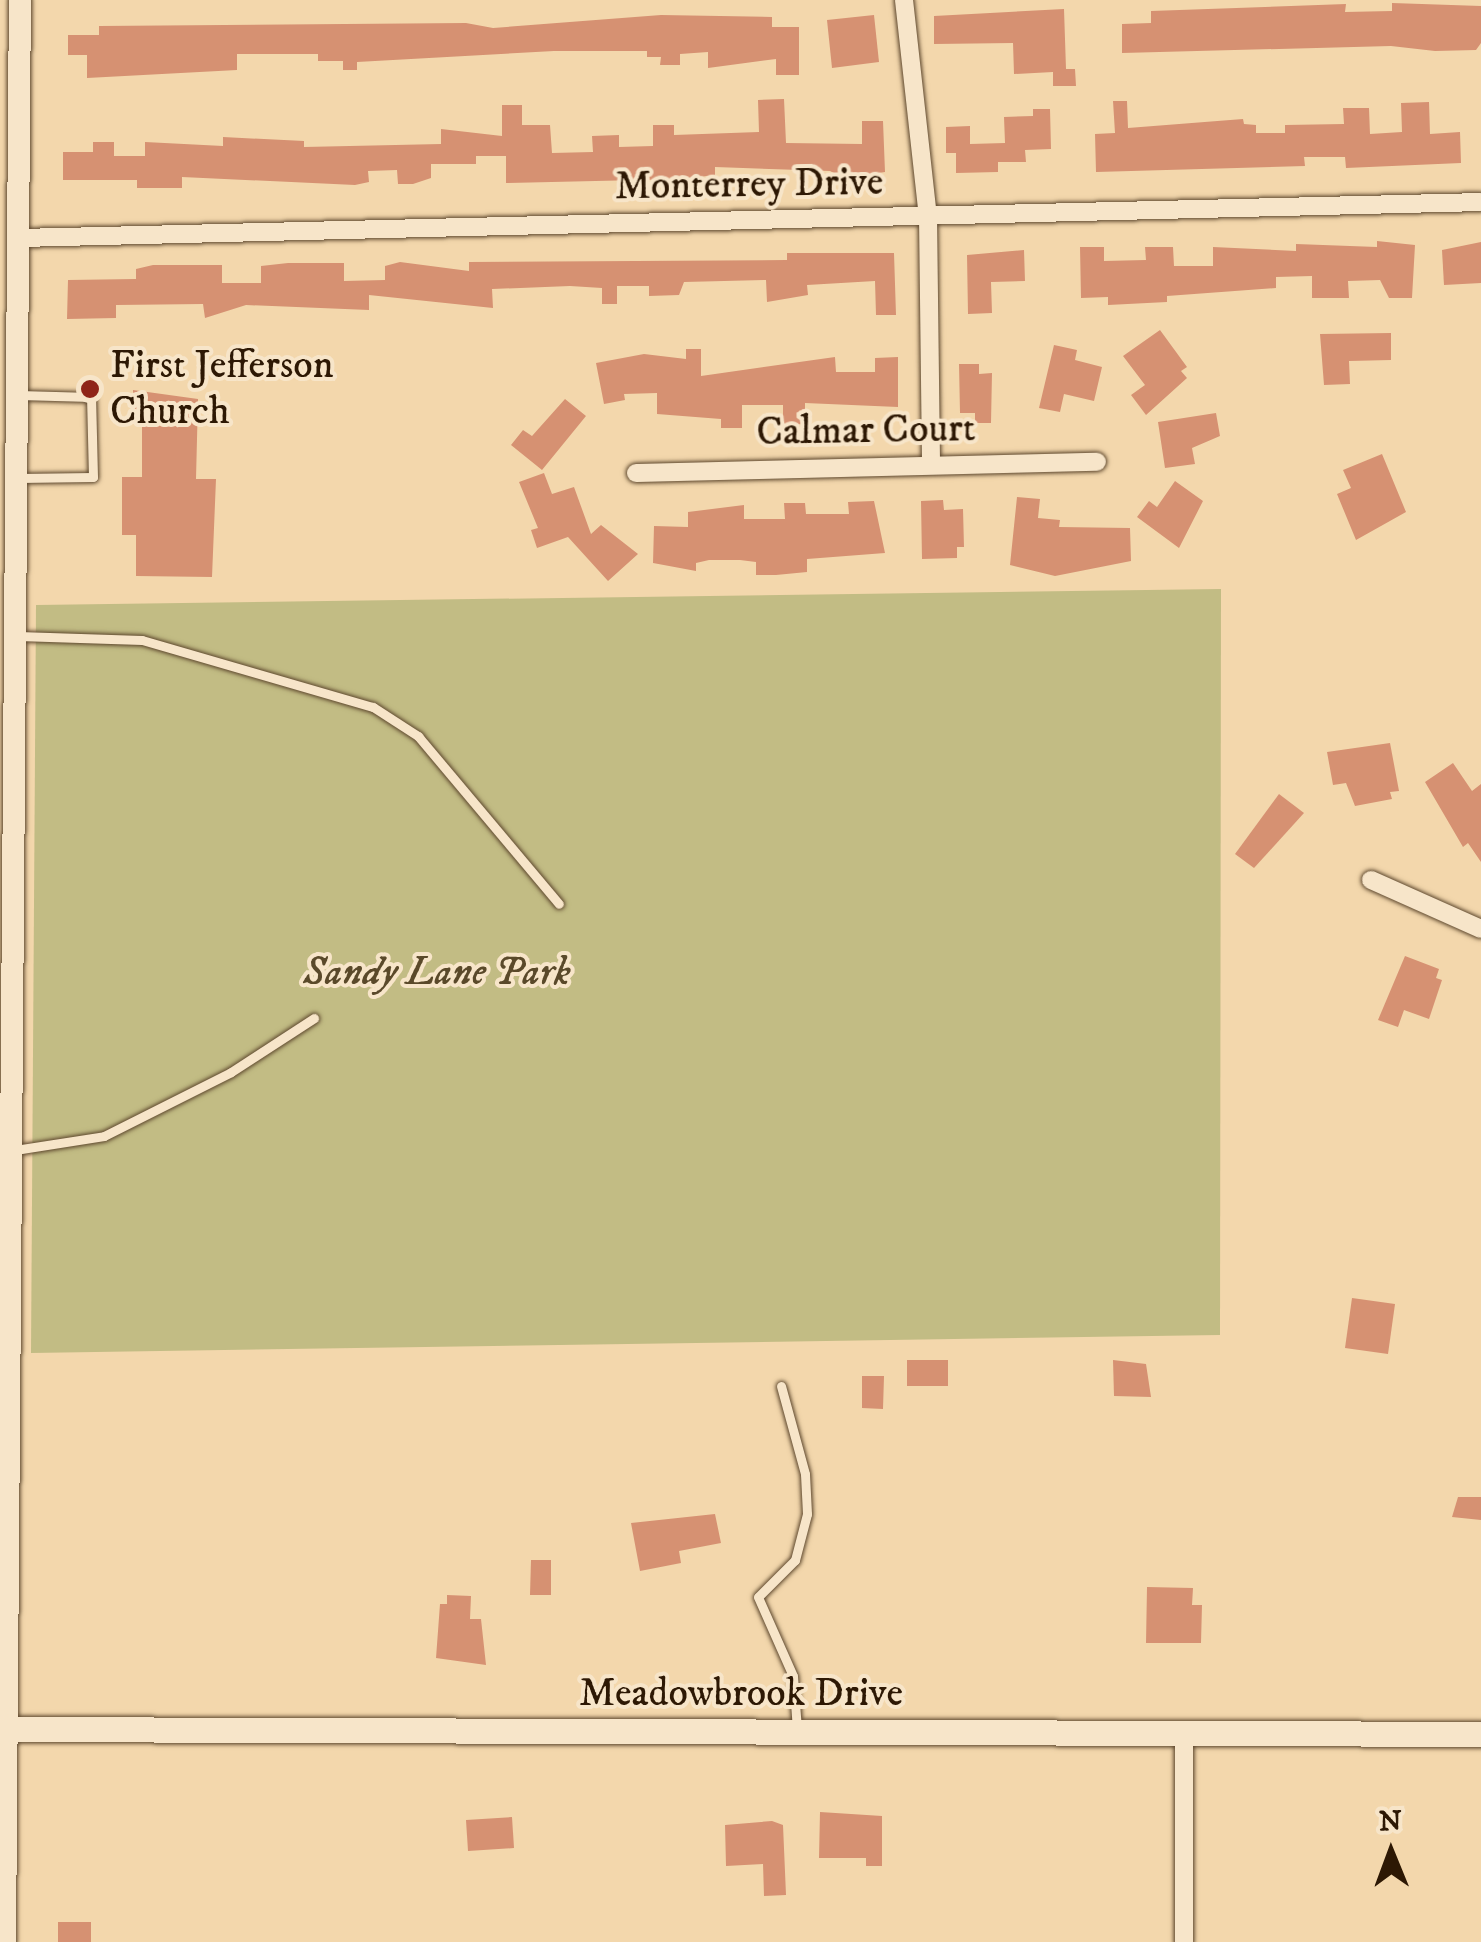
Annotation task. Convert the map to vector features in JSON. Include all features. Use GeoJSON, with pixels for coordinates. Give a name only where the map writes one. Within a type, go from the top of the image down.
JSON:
{"type":"FeatureCollection","features":[{"type":"Feature","properties":{"kind":"main road","name":"Meadowbrook Drive"},"geometry":{"type":"LineString","coordinates":[[2,1728],[1481,1734]]}},
{"type":"Feature","properties":{"kind":"street"},"geometry":{"type":"LineString","coordinates":[[6,1942],[2,1728],[12,1702],[14,1355],[8,1150],[8,874],[19,478],[13,381],[20,238],[10,106],[20,0]]}},
{"type":"Feature","properties":{"kind":"street"},"geometry":{"type":"LineString","coordinates":[[904,0],[928,216],[931,463]]}},
{"type":"Feature","properties":{"kind":"street","name":"Monterrey Drive"},"geometry":{"type":"LineString","coordinates":[[20,238],[1481,202]]}},
{"type":"Feature","properties":{"kind":"street","name":"Calmar Court"},"geometry":{"type":"LineString","coordinates":[[636,473],[1098,462]]}},
{"type":"Feature","properties":{"kind":"street"},"geometry":{"type":"LineString","coordinates":[[1372,880],[1481,929]]}},
{"type":"Feature","properties":{"kind":"street"},"geometry":{"type":"LineString","coordinates":[[1184,1734],[1184,1942]]}},
{"type":"Feature","properties":{"kind":"lane"},"geometry":{"type":"LineString","coordinates":[[13,381],[91,397],[93,477],[19,478]]}},
{"type":"Feature","properties":{"kind":"lane"},"geometry":{"type":"LineString","coordinates":[[12,628],[142,640],[373,707],[418,736],[559,904]]}},
{"type":"Feature","properties":{"kind":"lane"},"geometry":{"type":"LineString","coordinates":[[8,1150],[104,1136],[231,1072],[314,1018]]}},
{"type":"Feature","properties":{"kind":"lane"},"geometry":{"type":"LineString","coordinates":[[781,1386],[804,1474],[807,1514],[795,1560],[758,1597],[793,1676],[797,1732]]}},
{"type":"Feature","properties":{"kind":"green space","name":"Sandy Lane Park"},"geometry":{"type":"Polygon","coordinates":[[[1221,589],[1220,1335],[31,1353],[36,605],[1221,589]]]}},
{"type":"Feature","properties":{"kind":"building"},"geometry":{"type":"Polygon","coordinates":[[[1392,3],[1481,6],[1481,43],[1476,50],[1391,46],[1122,53],[1122,24],[1151,23],[1151,11],[1346,4],[1345,12],[1392,11],[1392,3]]]}},
{"type":"Feature","properties":{"kind":"building"},"geometry":{"type":"Polygon","coordinates":[[[1064,9],[1066,69],[1075,69],[1076,86],[1053,86],[1053,72],[1014,74],[1013,43],[934,44],[934,16],[1064,9]]]}},
{"type":"Feature","properties":{"kind":"building"},"geometry":{"type":"Polygon","coordinates":[[[661,15],[772,17],[772,27],[799,27],[799,75],[776,75],[776,59],[708,68],[708,52],[680,54],[680,65],[660,65],[661,57],[647,57],[647,51],[554,51],[357,62],[357,70],[343,70],[343,61],[318,61],[318,54],[237,54],[237,70],[87,78],[87,55],[68,55],[68,35],[99,35],[99,26],[466,23],[493,28],[661,15]]]}},
{"type":"Feature","properties":{"kind":"building"},"geometry":{"type":"Polygon","coordinates":[[[874,15],[879,62],[832,68],[827,20],[874,15]]]}},
{"type":"Feature","properties":{"kind":"building"},"geometry":{"type":"Polygon","coordinates":[[[784,99],[786,143],[862,144],[862,121],[883,121],[885,172],[844,178],[830,171],[715,167],[715,175],[683,179],[506,183],[506,156],[476,156],[476,164],[431,164],[431,178],[413,184],[398,184],[397,170],[368,171],[369,182],[355,185],[182,177],[182,188],[137,188],[137,180],[63,180],[63,152],[93,152],[93,142],[114,142],[114,156],[145,156],[145,142],[223,146],[223,137],[304,141],[304,147],[441,144],[441,129],[502,136],[502,105],[522,105],[522,125],[550,125],[552,153],[593,152],[592,136],[619,135],[619,147],[653,146],[653,125],[674,125],[674,135],[759,132],[758,100],[784,99]]]}},
{"type":"Feature","properties":{"kind":"building"},"geometry":{"type":"Polygon","coordinates":[[[1113,101],[1127,101],[1128,128],[1243,119],[1244,124],[1256,125],[1256,133],[1285,133],[1285,125],[1344,124],[1343,108],[1369,108],[1370,134],[1402,132],[1401,103],[1429,102],[1430,134],[1460,132],[1461,163],[1346,168],[1345,157],[1304,157],[1305,166],[1096,172],[1095,134],[1115,133],[1113,101]]]}},
{"type":"Feature","properties":{"kind":"building"},"geometry":{"type":"Polygon","coordinates":[[[1033,109],[1050,109],[1051,149],[1025,150],[1026,162],[998,162],[998,172],[956,173],[956,153],[946,153],[946,127],[970,126],[970,144],[1005,143],[1004,117],[1033,116],[1033,109]]]}},
{"type":"Feature","properties":{"kind":"building"},"geometry":{"type":"Polygon","coordinates":[[[1377,241],[1415,245],[1412,298],[1389,298],[1380,280],[1348,281],[1349,298],[1312,298],[1312,276],[1276,277],[1276,288],[1167,296],[1167,302],[1108,305],[1108,297],[1081,298],[1080,247],[1104,247],[1104,261],[1146,260],[1145,247],[1173,247],[1174,266],[1213,266],[1213,247],[1296,251],[1296,244],[1377,247],[1377,241]]]}},
{"type":"Feature","properties":{"kind":"building"},"geometry":{"type":"Polygon","coordinates":[[[1481,242],[1481,283],[1444,285],[1442,250],[1481,242]]]}},
{"type":"Feature","properties":{"kind":"building"},"geometry":{"type":"Polygon","coordinates":[[[1024,250],[1025,281],[991,282],[992,313],[968,314],[967,255],[1024,250]]]}},
{"type":"Feature","properties":{"kind":"building"},"geometry":{"type":"Polygon","coordinates":[[[787,253],[894,253],[896,315],[876,315],[875,281],[807,285],[808,295],[767,302],[766,280],[684,282],[679,295],[649,296],[649,286],[617,286],[617,304],[602,304],[602,288],[570,286],[492,289],[493,308],[369,295],[369,310],[246,305],[205,318],[203,304],[116,305],[116,318],[67,319],[68,280],[136,279],[136,269],[153,265],[222,265],[222,283],[261,283],[261,266],[288,263],[344,263],[344,281],[385,280],[385,266],[400,262],[469,271],[469,262],[787,260],[787,253]]]}},
{"type":"Feature","properties":{"kind":"building"},"geometry":{"type":"Polygon","coordinates":[[[1160,330],[1187,367],[1181,371],[1187,378],[1146,415],[1131,395],[1145,385],[1123,356],[1160,330]]]}},
{"type":"Feature","properties":{"kind":"building"},"geometry":{"type":"Polygon","coordinates":[[[1391,333],[1391,360],[1349,361],[1350,384],[1324,385],[1320,334],[1391,333]]]}},
{"type":"Feature","properties":{"kind":"building"},"geometry":{"type":"Polygon","coordinates":[[[1054,345],[1077,350],[1075,360],[1102,367],[1094,401],[1064,394],[1060,412],[1039,408],[1054,345]]]}},
{"type":"Feature","properties":{"kind":"building"},"geometry":{"type":"Polygon","coordinates":[[[686,349],[701,349],[701,376],[835,357],[836,372],[875,372],[875,358],[898,357],[898,407],[805,403],[805,424],[783,425],[783,405],[742,405],[742,428],[721,428],[721,419],[657,414],[657,393],[624,394],[625,400],[604,404],[596,363],[644,354],[686,359],[686,349]]]}},
{"type":"Feature","properties":{"kind":"building"},"geometry":{"type":"Polygon","coordinates":[[[959,364],[979,364],[979,374],[992,373],[991,423],[975,423],[975,413],[960,413],[959,364]]]}},
{"type":"Feature","properties":{"kind":"building"},"geometry":{"type":"Polygon","coordinates":[[[133,390],[198,399],[196,479],[216,479],[212,577],[136,576],[136,535],[122,535],[122,477],[142,477],[142,417],[133,417],[133,390]]]}},
{"type":"Feature","properties":{"kind":"building"},"geometry":{"type":"Polygon","coordinates":[[[565,399],[586,416],[542,470],[511,445],[523,430],[532,436],[565,399]]]}},
{"type":"Feature","properties":{"kind":"building"},"geometry":{"type":"Polygon","coordinates":[[[1216,413],[1220,436],[1192,448],[1195,464],[1165,468],[1158,422],[1216,413]]]}},
{"type":"Feature","properties":{"kind":"building"},"geometry":{"type":"Polygon","coordinates":[[[1382,454],[1406,512],[1356,540],[1337,494],[1351,488],[1343,470],[1382,454]]]}},
{"type":"Feature","properties":{"kind":"building"},"geometry":{"type":"Polygon","coordinates":[[[544,473],[552,494],[574,487],[591,534],[601,525],[638,554],[608,581],[568,537],[537,548],[531,530],[538,528],[519,482],[544,473]]]}},
{"type":"Feature","properties":{"kind":"building"},"geometry":{"type":"Polygon","coordinates":[[[1175,481],[1203,501],[1179,548],[1137,517],[1149,501],[1157,507],[1175,481]]]}},
{"type":"Feature","properties":{"kind":"building"},"geometry":{"type":"Polygon","coordinates":[[[1017,497],[1040,499],[1038,518],[1060,520],[1059,527],[1130,528],[1131,561],[1055,576],[1010,565],[1017,497]]]}},
{"type":"Feature","properties":{"kind":"building"},"geometry":{"type":"Polygon","coordinates":[[[943,500],[944,510],[963,509],[964,547],[957,547],[957,558],[922,559],[921,501],[943,500]]]}},
{"type":"Feature","properties":{"kind":"building"},"geometry":{"type":"Polygon","coordinates":[[[874,501],[885,553],[807,559],[807,572],[776,575],[756,575],[756,562],[740,560],[696,563],[696,571],[653,563],[654,526],[688,527],[688,512],[744,505],[744,519],[785,519],[784,503],[805,503],[806,514],[849,514],[848,502],[874,501]]]}},
{"type":"Feature","properties":{"kind":"building"},"geometry":{"type":"Polygon","coordinates":[[[1390,743],[1399,791],[1390,792],[1392,799],[1355,806],[1346,783],[1333,785],[1327,752],[1390,743]]]}},
{"type":"Feature","properties":{"kind":"building"},"geometry":{"type":"Polygon","coordinates":[[[1453,763],[1472,791],[1481,784],[1481,862],[1468,843],[1463,847],[1425,782],[1453,763]]]}},
{"type":"Feature","properties":{"kind":"building"},"geometry":{"type":"Polygon","coordinates":[[[1279,794],[1304,813],[1254,868],[1235,854],[1279,794]]]}},
{"type":"Feature","properties":{"kind":"building"},"geometry":{"type":"Polygon","coordinates":[[[1405,956],[1439,969],[1436,978],[1442,980],[1429,1019],[1404,1010],[1398,1027],[1378,1020],[1405,956]]]}},
{"type":"Feature","properties":{"kind":"building"},"geometry":{"type":"Polygon","coordinates":[[[1352,1298],[1395,1304],[1388,1354],[1345,1348],[1352,1298]]]}},
{"type":"Feature","properties":{"kind":"building"},"geometry":{"type":"Polygon","coordinates":[[[907,1360],[948,1360],[948,1386],[907,1386],[907,1360]]]}},
{"type":"Feature","properties":{"kind":"building"},"geometry":{"type":"Polygon","coordinates":[[[1113,1360],[1146,1364],[1151,1397],[1114,1396],[1113,1360]]]}},
{"type":"Feature","properties":{"kind":"building"},"geometry":{"type":"Polygon","coordinates":[[[862,1376],[884,1376],[883,1409],[862,1408],[862,1376]]]}},
{"type":"Feature","properties":{"kind":"building"},"geometry":{"type":"Polygon","coordinates":[[[1458,1497],[1481,1497],[1481,1520],[1452,1517],[1458,1497]]]}},
{"type":"Feature","properties":{"kind":"building"},"geometry":{"type":"Polygon","coordinates":[[[715,1514],[721,1543],[679,1551],[681,1563],[640,1571],[631,1523],[715,1514]]]}},
{"type":"Feature","properties":{"kind":"building"},"geometry":{"type":"Polygon","coordinates":[[[531,1560],[551,1560],[551,1595],[530,1595],[531,1560]]]}},
{"type":"Feature","properties":{"kind":"building"},"geometry":{"type":"Polygon","coordinates":[[[1147,1587],[1193,1588],[1192,1605],[1202,1605],[1201,1643],[1146,1643],[1147,1587]]]}},
{"type":"Feature","properties":{"kind":"building"},"geometry":{"type":"Polygon","coordinates":[[[447,1595],[471,1596],[470,1619],[481,1619],[486,1665],[436,1658],[440,1604],[447,1604],[447,1595]]]}},
{"type":"Feature","properties":{"kind":"building"},"geometry":{"type":"Polygon","coordinates":[[[820,1812],[882,1816],[882,1866],[866,1866],[866,1858],[819,1858],[820,1812]]]}},
{"type":"Feature","properties":{"kind":"building"},"geometry":{"type":"Polygon","coordinates":[[[512,1817],[514,1848],[468,1851],[466,1820],[512,1817]]]}},
{"type":"Feature","properties":{"kind":"building"},"geometry":{"type":"Polygon","coordinates":[[[772,1821],[783,1825],[786,1895],[764,1896],[763,1864],[726,1866],[725,1825],[772,1821]]]}},
{"type":"Feature","properties":{"kind":"building"},"geometry":{"type":"Polygon","coordinates":[[[58,1922],[91,1922],[91,1942],[58,1942],[58,1922]]]}},
{"type":"Feature","properties":{"kind":"place","name":"First Jefferson Church"},"geometry":{"type":"Point","coordinates":[90,389]}}]}
